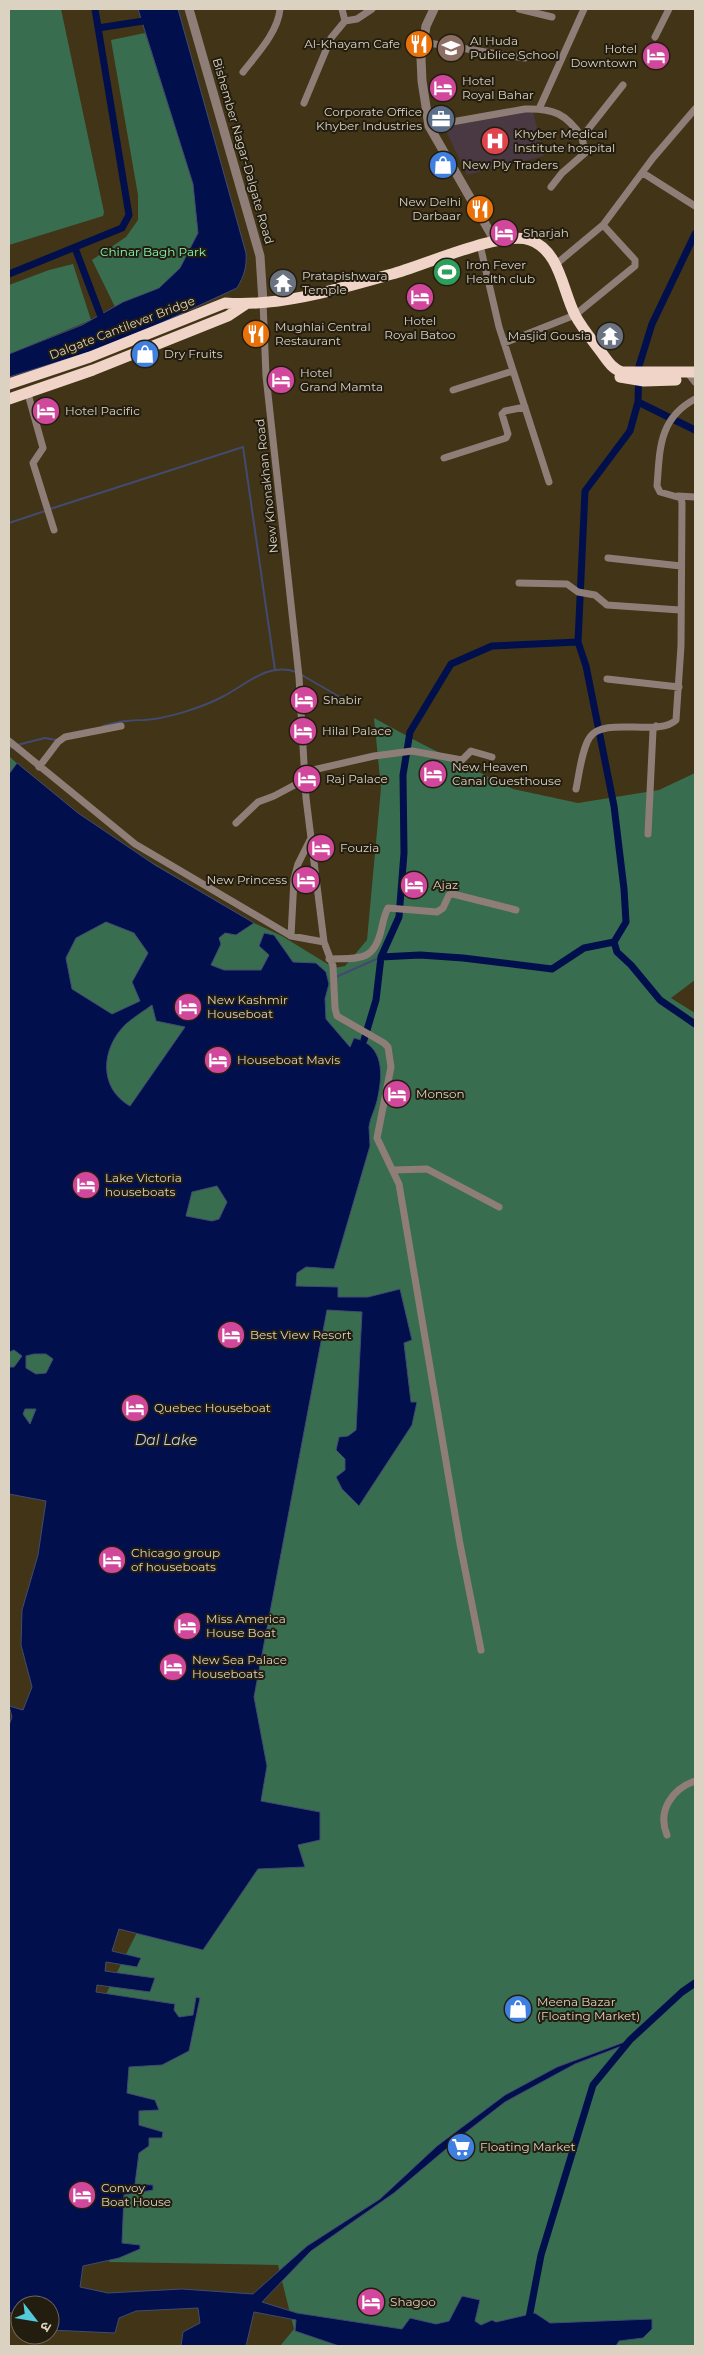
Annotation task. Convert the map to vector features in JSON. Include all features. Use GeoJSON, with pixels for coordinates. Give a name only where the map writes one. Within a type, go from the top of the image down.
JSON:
{"type":"FeatureCollection","features":[{"type":"Feature","properties":{"kind":"highway","name":"Dalgate Cantilever Bridge"},"geometry":{"type":"LineString","coordinates":[[9,384],[90,357],[225,303],[246,304],[301,296],[392,274],[495,241],[519,238],[528,239],[545,249],[556,265],[575,315],[606,367],[622,375],[644,381],[690,377]]}},
{"type":"Feature","properties":{"kind":"highway"},"geometry":{"type":"LineString","coordinates":[[9,400],[228,316],[246,304]]}},
{"type":"Feature","properties":{"kind":"street","name":"Bishember Nagar-Dalgate Road"},"geometry":{"type":"LineString","coordinates":[[189,9],[260,256],[263,302]]}},
{"type":"Feature","properties":{"kind":"street"},"geometry":{"type":"LineString","coordinates":[[243,72],[264,45],[277,21],[280,9]]}},
{"type":"Feature","properties":{"kind":"street"},"geometry":{"type":"LineString","coordinates":[[342,9],[345,21]]}},
{"type":"Feature","properties":{"kind":"street"},"geometry":{"type":"LineString","coordinates":[[304,104],[328,44],[345,21],[357,18],[372,9]]}},
{"type":"Feature","properties":{"kind":"street"},"geometry":{"type":"LineString","coordinates":[[434,9],[426,26],[422,42],[422,81],[429,126],[495,241]]}},
{"type":"Feature","properties":{"kind":"street"},"geometry":{"type":"LineString","coordinates":[[518,9],[552,17]]}},
{"type":"Feature","properties":{"kind":"street"},"geometry":{"type":"LineString","coordinates":[[539,109],[584,9]]}},
{"type":"Feature","properties":{"kind":"street"},"geometry":{"type":"LineString","coordinates":[[655,37],[669,9]]}},
{"type":"Feature","properties":{"kind":"street"},"geometry":{"type":"LineString","coordinates":[[422,42],[525,58]]}},
{"type":"Feature","properties":{"kind":"street"},"geometry":{"type":"LineString","coordinates":[[582,137],[623,85]]}},
{"type":"Feature","properties":{"kind":"street"},"geometry":{"type":"LineString","coordinates":[[429,126],[525,108],[539,109],[565,116],[582,137],[585,154],[562,173],[551,188]]}},
{"type":"Feature","properties":{"kind":"street"},"geometry":{"type":"LineString","coordinates":[[556,265],[603,225],[643,173],[652,158],[695,109]]}},
{"type":"Feature","properties":{"kind":"street"},"geometry":{"type":"LineString","coordinates":[[643,173],[695,206]]}},
{"type":"Feature","properties":{"kind":"street"},"geometry":{"type":"LineString","coordinates":[[504,343],[575,315],[635,266],[635,260],[603,225]]}},
{"type":"Feature","properties":{"kind":"street"},"geometry":{"type":"LineString","coordinates":[[480,245],[491,298],[504,343],[549,482]]}},
{"type":"Feature","properties":{"kind":"street","name":"New Khonakhan Road"},"geometry":{"type":"LineString","coordinates":[[263,302],[266,376],[300,677],[304,780],[324,942],[335,982],[335,1008],[337,1016],[384,1043],[390,1053],[391,1066],[377,1138],[394,1170]]}},
{"type":"Feature","properties":{"kind":"street"},"geometry":{"type":"LineString","coordinates":[[453,390],[513,370]]}},
{"type":"Feature","properties":{"kind":"street"},"geometry":{"type":"LineString","coordinates":[[28,394],[43,448],[32,463],[54,530]]}},
{"type":"Feature","properties":{"kind":"street"},"geometry":{"type":"LineString","coordinates":[[695,399],[677,412],[663,434],[660,445],[657,489],[662,493],[695,497]]}},
{"type":"Feature","properties":{"kind":"street"},"geometry":{"type":"LineString","coordinates":[[444,458],[506,438],[508,434],[502,414],[525,407]]}},
{"type":"Feature","properties":{"kind":"street"},"geometry":{"type":"LineString","coordinates":[[576,789],[587,743],[593,733],[600,730],[656,726],[675,722],[679,687],[682,503],[681,498],[678,496]]}},
{"type":"Feature","properties":{"kind":"street"},"geometry":{"type":"LineString","coordinates":[[608,558],[681,566]]}},
{"type":"Feature","properties":{"kind":"street"},"geometry":{"type":"LineString","coordinates":[[519,583],[564,583],[586,594],[595,595],[607,605],[680,610]]}},
{"type":"Feature","properties":{"kind":"street"},"geometry":{"type":"LineString","coordinates":[[606,679],[679,687]]}},
{"type":"Feature","properties":{"kind":"street"},"geometry":{"type":"LineString","coordinates":[[39,767],[58,742],[65,738],[121,726]]}},
{"type":"Feature","properties":{"kind":"street"},"geometry":{"type":"LineString","coordinates":[[648,834],[653,730],[656,726]]}},
{"type":"Feature","properties":{"kind":"street"},"geometry":{"type":"LineString","coordinates":[[10,742],[135,844],[291,936],[324,942]]}},
{"type":"Feature","properties":{"kind":"street"},"geometry":{"type":"LineString","coordinates":[[304,772],[374,756],[412,752],[462,760],[471,751],[492,757]]}},
{"type":"Feature","properties":{"kind":"street"},"geometry":{"type":"LineString","coordinates":[[236,822],[258,802],[304,780]]}},
{"type":"Feature","properties":{"kind":"street"},"geometry":{"type":"LineString","coordinates":[[291,936],[294,880],[298,864],[310,838]]}},
{"type":"Feature","properties":{"kind":"street"},"geometry":{"type":"LineString","coordinates":[[331,963],[371,954],[379,941],[386,911],[390,907],[439,912],[449,895],[454,894],[516,910]]}},
{"type":"Feature","properties":{"kind":"street"},"geometry":{"type":"LineString","coordinates":[[481,1650],[460,1544],[399,1184],[394,1170],[427,1169],[499,1207]]}},
{"type":"Feature","properties":{"kind":"street"},"geometry":{"type":"LineString","coordinates":[[667,1835],[663,1826],[666,1807],[677,1791],[695,1781]]}},
{"type":"Feature","properties":{"kind":"shaded area","name":"Khyber Medical Institute hospital"},"geometry":{"type":"Polygon","coordinates":[[[533,111],[544,156],[467,175],[443,125],[533,111]]]}},
{"type":"Feature","properties":{"kind":"green space"},"geometry":{"type":"Polygon","coordinates":[[[9,9],[61,9],[104,212],[103,216],[9,245],[9,9]]]}},
{"type":"Feature","properties":{"kind":"green space","name":"Chinar Bagh Park"},"geometry":{"type":"Polygon","coordinates":[[[145,33],[193,184],[198,233],[180,268],[170,279],[159,288],[115,307],[92,260],[126,237],[138,220],[138,195],[111,40],[145,33]]]}},
{"type":"Feature","properties":{"kind":"green space","name":"Chinar Bagh Park"},"geometry":{"type":"Polygon","coordinates":[[[73,264],[91,320],[9,354],[9,285],[49,270],[73,264]]]}},
{"type":"Feature","properties":{"kind":"green space"},"geometry":{"type":"Polygon","coordinates":[[[374,718],[513,789],[578,803],[659,790],[695,773],[695,980],[671,998],[695,1013],[695,2346],[280,2346],[294,2329],[278,2265],[109,2262],[101,2004],[221,1765],[125,1464],[9,1438],[9,756],[70,814],[334,968],[345,966],[367,940],[381,788],[374,718]]]}},
{"type":"Feature","properties":{"kind":"water"},"geometry":{"type":"Polygon","coordinates":[[[138,9],[178,9],[246,253],[243,275],[237,288],[161,323],[93,351],[9,377],[9,354],[82,325],[123,302],[159,288],[180,268],[198,233],[193,184],[138,9]]]}},
{"type":"Feature","properties":{"kind":"water","name":"Dal Lake"},"geometry":{"type":"Polygon","coordinates":[[[17,763],[78,813],[155,865],[254,923],[236,935],[225,933],[219,938],[221,944],[211,965],[224,970],[261,970],[269,955],[259,946],[264,933],[274,935],[293,962],[316,963],[326,972],[329,984],[325,999],[326,1019],[350,1047],[354,1038],[372,1047],[381,1071],[377,1101],[370,1120],[370,1146],[334,1269],[306,1267],[297,1273],[296,1286],[338,1287],[338,1297],[368,1297],[400,1289],[412,1340],[404,1343],[411,1402],[417,1402],[412,1425],[359,1506],[342,1489],[336,1477],[345,1470],[345,1459],[336,1450],[339,1437],[348,1436],[356,1430],[362,1312],[327,1310],[254,1697],[267,1766],[261,1801],[320,1812],[320,1840],[298,1845],[305,1867],[258,1869],[203,1950],[119,1929],[112,1951],[141,1958],[137,1967],[106,1962],[105,1971],[155,1978],[150,1992],[97,1985],[96,1992],[175,2004],[174,2010],[179,2017],[193,2015],[196,1997],[200,1998],[189,2051],[162,2065],[129,2067],[127,2093],[155,2100],[159,2110],[139,2111],[139,2125],[163,2132],[162,2138],[149,2138],[149,2146],[139,2153],[135,2184],[153,2185],[153,2190],[124,2195],[122,2243],[140,2245],[140,2249],[119,2258],[83,2266],[80,2287],[108,2293],[182,2289],[253,2294],[307,2246],[380,2199],[437,2146],[505,2095],[557,2067],[630,2040],[627,2044],[575,2064],[505,2102],[394,2193],[311,2251],[262,2302],[297,2313],[402,2329],[410,2318],[436,2324],[449,2321],[462,2296],[480,2300],[475,2321],[481,2325],[492,2320],[496,2322],[535,2313],[550,2323],[652,2319],[652,2329],[643,2338],[619,2341],[616,2346],[339,2346],[295,2331],[296,2320],[254,2312],[246,2346],[181,2346],[183,2332],[200,2323],[198,2308],[136,2311],[119,2318],[115,2333],[60,2330],[60,2295],[10,2295],[9,2312],[9,1725],[12,1717],[9,1706],[23,1710],[32,1687],[21,1645],[22,1610],[38,1555],[46,1501],[9,1494],[9,1367],[14,1367],[22,1356],[14,1350],[9,1352],[9,774],[17,763]],[[106,922],[76,938],[66,958],[72,989],[112,1014],[140,1001],[132,982],[148,953],[134,933],[106,922]],[[152,1005],[126,1024],[112,1044],[108,1056],[108,1078],[112,1089],[130,1106],[185,1027],[156,1021],[152,1005]],[[217,1186],[192,1192],[186,1216],[212,1221],[219,1219],[227,1202],[217,1186]],[[46,1354],[26,1356],[26,1368],[36,1374],[46,1373],[53,1359],[46,1354]],[[25,1409],[23,1414],[30,1424],[36,1409],[25,1409]]]}},
{"type":"Feature","properties":{"kind":"waterway"},"geometry":{"type":"LineString","coordinates":[[9,274],[122,228],[129,215],[95,9]]}},
{"type":"Feature","properties":{"kind":"waterway"},"geometry":{"type":"LineString","coordinates":[[98,28],[150,20]]}},
{"type":"Feature","properties":{"kind":"waterway"},"geometry":{"type":"LineString","coordinates":[[695,234],[652,324],[639,366],[638,402],[630,431],[585,491],[578,642],[586,666],[614,806],[626,922],[614,942],[617,952],[631,965],[660,1000],[695,1024]]}},
{"type":"Feature","properties":{"kind":"waterway"},"geometry":{"type":"LineString","coordinates":[[75,248],[103,322]]}},
{"type":"Feature","properties":{"kind":"waterway"},"geometry":{"type":"LineString","coordinates":[[638,402],[695,430]]}},
{"type":"Feature","properties":{"kind":"waterway"},"geometry":{"type":"LineString","coordinates":[[50,509],[243,447],[275,670]]}},
{"type":"Feature","properties":{"kind":"waterway"},"geometry":{"type":"LineString","coordinates":[[9,523],[45,511]]}},
{"type":"Feature","properties":{"kind":"waterway"},"geometry":{"type":"LineString","coordinates":[[364,1040],[376,1000],[381,957],[399,917],[404,853],[403,775],[410,732],[451,664],[492,646],[578,642]]}},
{"type":"Feature","properties":{"kind":"waterway"},"geometry":{"type":"LineString","coordinates":[[103,726],[124,721],[174,715],[214,701],[266,672],[276,670],[296,672]]}},
{"type":"Feature","properties":{"kind":"waterway"},"geometry":{"type":"LineString","coordinates":[[300,674],[352,704]]}},
{"type":"Feature","properties":{"kind":"waterway"},"geometry":{"type":"LineString","coordinates":[[17,745],[45,738],[56,740]]}},
{"type":"Feature","properties":{"kind":"waterway"},"geometry":{"type":"LineString","coordinates":[[9,747],[13,748]]}},
{"type":"Feature","properties":{"kind":"waterway"},"geometry":{"type":"LineString","coordinates":[[381,957],[420,955],[463,958],[552,969],[584,948],[614,942]]}},
{"type":"Feature","properties":{"kind":"waterway"},"geometry":{"type":"LineString","coordinates":[[336,977],[381,957]]}},
{"type":"Feature","properties":{"kind":"waterway"},"geometry":{"type":"LineString","coordinates":[[528,2323],[541,2255],[593,2085],[630,2040],[682,1992],[695,1983]]}},
{"type":"Feature","properties":{"kind":"place","name":"Al-Khayam Cafe"},"geometry":{"type":"Point","coordinates":[419,44]}},
{"type":"Feature","properties":{"kind":"place","name":"Al Huda Publice School"},"geometry":{"type":"Point","coordinates":[451,48]}},
{"type":"Feature","properties":{"kind":"place","name":"Hotel Downtown"},"geometry":{"type":"Point","coordinates":[656,56]}},
{"type":"Feature","properties":{"kind":"place","name":"Hotel Royal Bahar"},"geometry":{"type":"Point","coordinates":[443,88]}},
{"type":"Feature","properties":{"kind":"place","name":"Corporate Office Khyber Industries"},"geometry":{"type":"Point","coordinates":[441,119]}},
{"type":"Feature","properties":{"kind":"place","name":"Khyber Medical Institute hospital"},"geometry":{"type":"Point","coordinates":[495,141]}},
{"type":"Feature","properties":{"kind":"place","name":"New Ply Traders"},"geometry":{"type":"Point","coordinates":[443,165]}},
{"type":"Feature","properties":{"kind":"place","name":"New Delhi Darbaar"},"geometry":{"type":"Point","coordinates":[480,209]}},
{"type":"Feature","properties":{"kind":"place","name":"Sharjah"},"geometry":{"type":"Point","coordinates":[504,233]}},
{"type":"Feature","properties":{"kind":"place","name":"Iron Fever Health club"},"geometry":{"type":"Point","coordinates":[447,272]}},
{"type":"Feature","properties":{"kind":"place","name":"Pratapishwara Temple"},"geometry":{"type":"Point","coordinates":[283,283]}},
{"type":"Feature","properties":{"kind":"place","name":"Hotel Royal Batoo"},"geometry":{"type":"Point","coordinates":[420,297]}},
{"type":"Feature","properties":{"kind":"place","name":"Mughlai Central Restaurant"},"geometry":{"type":"Point","coordinates":[256,334]}},
{"type":"Feature","properties":{"kind":"place","name":"Masjid Gousia"},"geometry":{"type":"Point","coordinates":[610,336]}},
{"type":"Feature","properties":{"kind":"place","name":"Dry Fruits"},"geometry":{"type":"Point","coordinates":[145,354]}},
{"type":"Feature","properties":{"kind":"place","name":"Hotel Grand Mamta"},"geometry":{"type":"Point","coordinates":[281,380]}},
{"type":"Feature","properties":{"kind":"place","name":"Hotel Pacific"},"geometry":{"type":"Point","coordinates":[46,411]}},
{"type":"Feature","properties":{"kind":"place","name":"Shabir"},"geometry":{"type":"Point","coordinates":[304,700]}},
{"type":"Feature","properties":{"kind":"place","name":"Hilal Palace"},"geometry":{"type":"Point","coordinates":[303,731]}},
{"type":"Feature","properties":{"kind":"place","name":"New Heaven Canal Guesthouse"},"geometry":{"type":"Point","coordinates":[433,774]}},
{"type":"Feature","properties":{"kind":"place","name":"Raj Palace"},"geometry":{"type":"Point","coordinates":[307,779]}},
{"type":"Feature","properties":{"kind":"place","name":"Fouzia"},"geometry":{"type":"Point","coordinates":[321,848]}},
{"type":"Feature","properties":{"kind":"place","name":"New Princess"},"geometry":{"type":"Point","coordinates":[306,880]}},
{"type":"Feature","properties":{"kind":"place","name":"Ajaz"},"geometry":{"type":"Point","coordinates":[414,885]}},
{"type":"Feature","properties":{"kind":"place","name":"New Kashmir Houseboat"},"geometry":{"type":"Point","coordinates":[188,1007]}},
{"type":"Feature","properties":{"kind":"place","name":"Houseboat Mavis"},"geometry":{"type":"Point","coordinates":[218,1060]}},
{"type":"Feature","properties":{"kind":"place","name":"Monson"},"geometry":{"type":"Point","coordinates":[397,1094]}},
{"type":"Feature","properties":{"kind":"place","name":"Lake Victoria houseboats"},"geometry":{"type":"Point","coordinates":[86,1185]}},
{"type":"Feature","properties":{"kind":"place","name":"Best View Resort"},"geometry":{"type":"Point","coordinates":[231,1335]}},
{"type":"Feature","properties":{"kind":"place","name":"Quebec Houseboat"},"geometry":{"type":"Point","coordinates":[135,1408]}},
{"type":"Feature","properties":{"kind":"place","name":"Chicago group of houseboats"},"geometry":{"type":"Point","coordinates":[112,1560]}},
{"type":"Feature","properties":{"kind":"place","name":"Miss America House Boat"},"geometry":{"type":"Point","coordinates":[187,1626]}},
{"type":"Feature","properties":{"kind":"place","name":"New Sea Palace Houseboats"},"geometry":{"type":"Point","coordinates":[173,1667]}},
{"type":"Feature","properties":{"kind":"place","name":"Meena Bazar (Floating Market)"},"geometry":{"type":"Point","coordinates":[518,2009]}},
{"type":"Feature","properties":{"kind":"place","name":"Floating Market"},"geometry":{"type":"Point","coordinates":[461,2147]}},
{"type":"Feature","properties":{"kind":"place","name":"Convoy Boat House"},"geometry":{"type":"Point","coordinates":[82,2195]}},
{"type":"Feature","properties":{"kind":"place","name":"Shagoo"},"geometry":{"type":"Point","coordinates":[371,2302]}}]}
